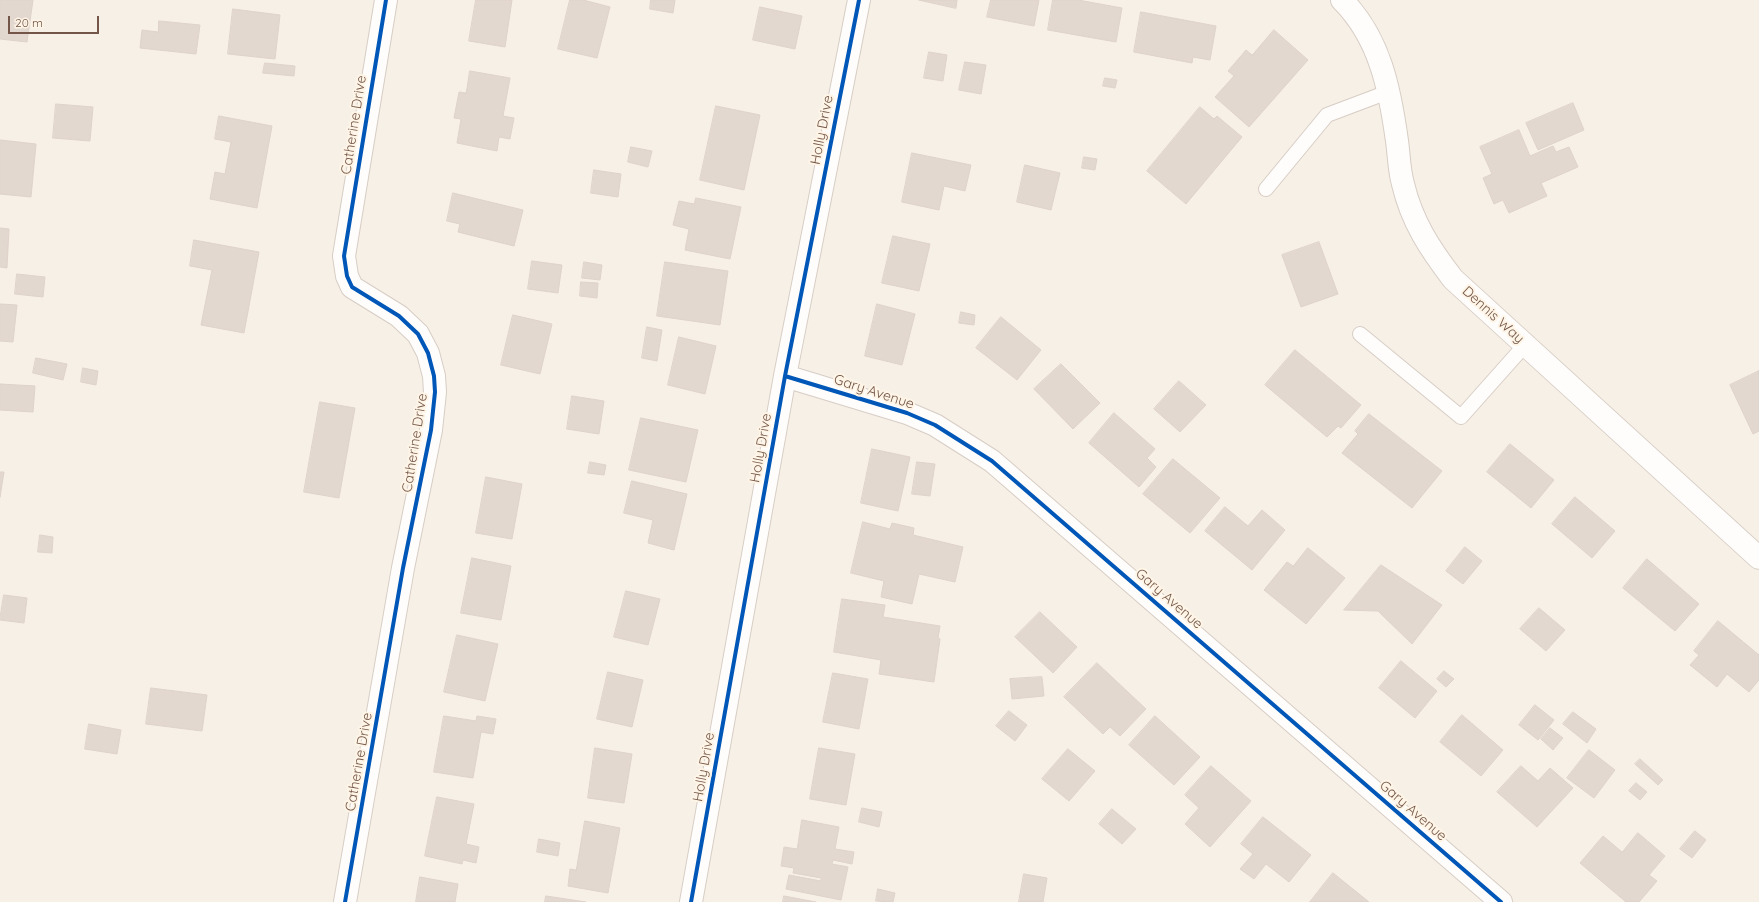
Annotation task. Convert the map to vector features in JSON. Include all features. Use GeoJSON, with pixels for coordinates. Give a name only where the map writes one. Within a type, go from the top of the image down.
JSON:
{"type":"FeatureCollection","features":[{"type":"Feature","properties":{"kind":"street","name":"Catherine Drive"},"geometry":{"type":"LineString","coordinates":[[345,902],[403,568],[431,430],[435,392],[434,376],[428,353],[418,334],[399,316],[355,290],[349,282],[344,256],[386,0]]}},
{"type":"Feature","properties":{"kind":"street","name":"Holly Drive"},"geometry":{"type":"LineString","coordinates":[[691,902],[785,376],[859,0]]}},
{"type":"Feature","properties":{"kind":"street","name":"Dennis Way"},"geometry":{"type":"LineString","coordinates":[[1342,0],[1355,13],[1373,42],[1385,75],[1402,183],[1413,218],[1429,249],[1453,279],[1759,558]]}},
{"type":"Feature","properties":{"kind":"street","name":"Gary Avenue"},"geometry":{"type":"LineString","coordinates":[[785,376],[907,413],[935,425],[992,461],[1501,902]]}},
{"type":"Feature","properties":{"kind":"lane"},"geometry":{"type":"LineString","coordinates":[[1266,189],[1327,115],[1388,92]]}},
{"type":"Feature","properties":{"kind":"lane"},"geometry":{"type":"LineString","coordinates":[[1360,334],[1461,417],[1525,345]]}},
{"type":"Feature","properties":{"kind":"building"},"geometry":{"type":"Polygon","coordinates":[[[0,0],[33,0],[27,42],[0,39],[0,0]]]}},
{"type":"Feature","properties":{"kind":"building"},"geometry":{"type":"Polygon","coordinates":[[[476,0],[512,0],[505,47],[469,41],[476,0]]]}},
{"type":"Feature","properties":{"kind":"building"},"geometry":{"type":"Polygon","coordinates":[[[570,0],[583,0],[610,7],[597,58],[558,49],[570,0]]]}},
{"type":"Feature","properties":{"kind":"building"},"geometry":{"type":"Polygon","coordinates":[[[651,0],[675,0],[673,13],[650,9],[651,0]]]}},
{"type":"Feature","properties":{"kind":"building"},"geometry":{"type":"Polygon","coordinates":[[[919,0],[957,0],[956,8],[919,0]]]}},
{"type":"Feature","properties":{"kind":"building"},"geometry":{"type":"Polygon","coordinates":[[[991,0],[1039,0],[1034,26],[987,17],[991,0]]]}},
{"type":"Feature","properties":{"kind":"building"},"geometry":{"type":"Polygon","coordinates":[[[1053,0],[1078,0],[1122,8],[1116,42],[1048,30],[1053,0]]]}},
{"type":"Feature","properties":{"kind":"building"},"geometry":{"type":"Polygon","coordinates":[[[760,7],[802,16],[795,49],[753,40],[760,7]]]}},
{"type":"Feature","properties":{"kind":"building"},"geometry":{"type":"Polygon","coordinates":[[[233,9],[280,15],[275,59],[228,54],[233,9]]]}},
{"type":"Feature","properties":{"kind":"building"},"geometry":{"type":"Polygon","coordinates":[[[1141,12],[1216,26],[1210,60],[1193,57],[1192,63],[1134,52],[1141,12]]]}},
{"type":"Feature","properties":{"kind":"building"},"geometry":{"type":"Polygon","coordinates":[[[159,21],[200,25],[196,54],[140,48],[142,30],[158,32],[159,21]]]}},
{"type":"Feature","properties":{"kind":"building"},"geometry":{"type":"Polygon","coordinates":[[[1274,30],[1308,60],[1249,127],[1215,97],[1234,76],[1228,71],[1246,50],[1252,55],[1274,30]]]}},
{"type":"Feature","properties":{"kind":"building"},"geometry":{"type":"Polygon","coordinates":[[[929,52],[947,55],[943,81],[924,78],[929,52]]]}},
{"type":"Feature","properties":{"kind":"building"},"geometry":{"type":"Polygon","coordinates":[[[965,62],[986,65],[981,94],[959,90],[965,62]]]}},
{"type":"Feature","properties":{"kind":"building"},"geometry":{"type":"Polygon","coordinates":[[[265,63],[295,66],[294,76],[263,73],[265,63]]]}},
{"type":"Feature","properties":{"kind":"building"},"geometry":{"type":"Polygon","coordinates":[[[470,71],[510,78],[503,116],[514,118],[510,139],[499,137],[497,151],[457,143],[461,119],[454,118],[459,92],[466,93],[470,71]]]}},
{"type":"Feature","properties":{"kind":"building"},"geometry":{"type":"Polygon","coordinates":[[[1105,78],[1117,80],[1115,88],[1103,86],[1105,78]]]}},
{"type":"Feature","properties":{"kind":"building"},"geometry":{"type":"Polygon","coordinates":[[[1573,103],[1584,130],[1538,150],[1526,123],[1573,103]]]}},
{"type":"Feature","properties":{"kind":"building"},"geometry":{"type":"Polygon","coordinates":[[[56,104],[93,107],[90,141],[53,138],[56,104]]]}},
{"type":"Feature","properties":{"kind":"building"},"geometry":{"type":"Polygon","coordinates":[[[716,106],[760,115],[744,190],[700,180],[716,106]]]}},
{"type":"Feature","properties":{"kind":"building"},"geometry":{"type":"Polygon","coordinates":[[[1200,107],[1214,119],[1217,116],[1242,137],[1186,204],[1147,171],[1200,107]]]}},
{"type":"Feature","properties":{"kind":"building"},"geometry":{"type":"Polygon","coordinates":[[[219,116],[272,126],[257,208],[210,199],[215,172],[225,174],[231,142],[215,139],[219,116]]]}},
{"type":"Feature","properties":{"kind":"building"},"geometry":{"type":"Polygon","coordinates":[[[1519,130],[1530,156],[1553,146],[1556,152],[1569,147],[1578,167],[1541,183],[1547,196],[1509,213],[1503,200],[1494,204],[1483,178],[1492,174],[1480,147],[1519,130]]]}},
{"type":"Feature","properties":{"kind":"building"},"geometry":{"type":"Polygon","coordinates":[[[0,140],[36,144],[31,197],[0,194],[0,140]]]}},
{"type":"Feature","properties":{"kind":"building"},"geometry":{"type":"Polygon","coordinates":[[[631,147],[652,151],[648,167],[628,162],[631,147]]]}},
{"type":"Feature","properties":{"kind":"building"},"geometry":{"type":"Polygon","coordinates":[[[912,153],[971,165],[965,191],[944,186],[939,210],[902,202],[912,153]]]}},
{"type":"Feature","properties":{"kind":"building"},"geometry":{"type":"Polygon","coordinates":[[[1084,157],[1097,159],[1095,170],[1082,168],[1084,157]]]}},
{"type":"Feature","properties":{"kind":"building"},"geometry":{"type":"Polygon","coordinates":[[[1025,165],[1060,173],[1051,210],[1017,202],[1025,165]]]}},
{"type":"Feature","properties":{"kind":"building"},"geometry":{"type":"Polygon","coordinates":[[[594,170],[621,174],[618,197],[591,193],[594,170]]]}},
{"type":"Feature","properties":{"kind":"building"},"geometry":{"type":"Polygon","coordinates":[[[453,193],[523,210],[514,246],[458,232],[460,224],[447,221],[453,193]]]}},
{"type":"Feature","properties":{"kind":"building"},"geometry":{"type":"Polygon","coordinates":[[[696,198],[741,207],[730,259],[685,250],[689,229],[673,225],[679,201],[694,204],[696,198]]]}},
{"type":"Feature","properties":{"kind":"building"},"geometry":{"type":"Polygon","coordinates":[[[0,228],[9,229],[7,268],[0,267],[0,228]]]}},
{"type":"Feature","properties":{"kind":"building"},"geometry":{"type":"Polygon","coordinates":[[[893,236],[930,244],[919,291],[882,283],[893,236]]]}},
{"type":"Feature","properties":{"kind":"building"},"geometry":{"type":"Polygon","coordinates":[[[194,240],[259,252],[244,333],[201,325],[212,270],[190,266],[194,240]]]}},
{"type":"Feature","properties":{"kind":"building"},"geometry":{"type":"Polygon","coordinates":[[[1319,242],[1338,294],[1301,307],[1282,255],[1319,242]]]}},
{"type":"Feature","properties":{"kind":"building"},"geometry":{"type":"Polygon","coordinates":[[[532,261],[562,265],[558,293],[528,289],[532,261]]]}},
{"type":"Feature","properties":{"kind":"building"},"geometry":{"type":"Polygon","coordinates":[[[584,262],[602,265],[600,280],[582,278],[584,262]]]}},
{"type":"Feature","properties":{"kind":"building"},"geometry":{"type":"Polygon","coordinates":[[[665,262],[728,271],[720,325],[657,316],[665,262]]]}},
{"type":"Feature","properties":{"kind":"building"},"geometry":{"type":"Polygon","coordinates":[[[17,274],[45,277],[43,297],[15,294],[17,274]]]}},
{"type":"Feature","properties":{"kind":"building"},"geometry":{"type":"Polygon","coordinates":[[[581,282],[598,283],[597,298],[580,296],[581,282]]]}},
{"type":"Feature","properties":{"kind":"building"},"geometry":{"type":"Polygon","coordinates":[[[0,304],[17,305],[13,342],[0,341],[0,304]]]}},
{"type":"Feature","properties":{"kind":"building"},"geometry":{"type":"Polygon","coordinates":[[[877,304],[915,314],[902,365],[865,356],[877,304]]]}},
{"type":"Feature","properties":{"kind":"building"},"geometry":{"type":"Polygon","coordinates":[[[961,312],[975,315],[974,325],[959,323],[961,312]]]}},
{"type":"Feature","properties":{"kind":"building"},"geometry":{"type":"Polygon","coordinates":[[[513,315],[552,324],[540,374],[501,365],[513,315]]]}},
{"type":"Feature","properties":{"kind":"building"},"geometry":{"type":"Polygon","coordinates":[[[1001,317],[1041,350],[1017,380],[976,348],[1001,317]]]}},
{"type":"Feature","properties":{"kind":"building"},"geometry":{"type":"Polygon","coordinates":[[[647,327],[662,330],[657,361],[642,358],[647,327]]]}},
{"type":"Feature","properties":{"kind":"building"},"geometry":{"type":"Polygon","coordinates":[[[679,337],[716,346],[705,394],[668,385],[679,337]]]}},
{"type":"Feature","properties":{"kind":"building"},"geometry":{"type":"Polygon","coordinates":[[[1295,350],[1361,405],[1341,428],[1338,426],[1327,437],[1265,385],[1295,350]]]}},
{"type":"Feature","properties":{"kind":"building"},"geometry":{"type":"Polygon","coordinates":[[[36,358],[67,364],[63,380],[33,373],[36,358]]]}},
{"type":"Feature","properties":{"kind":"building"},"geometry":{"type":"Polygon","coordinates":[[[1061,364],[1100,403],[1073,429],[1034,389],[1061,364]]]}},
{"type":"Feature","properties":{"kind":"building"},"geometry":{"type":"Polygon","coordinates":[[[83,368],[98,371],[96,385],[81,382],[83,368]]]}},
{"type":"Feature","properties":{"kind":"building"},"geometry":{"type":"Polygon","coordinates":[[[1759,371],[1759,431],[1753,434],[1730,385],[1759,371]]]}},
{"type":"Feature","properties":{"kind":"building"},"geometry":{"type":"Polygon","coordinates":[[[1179,381],[1206,405],[1180,432],[1154,409],[1179,381]]]}},
{"type":"Feature","properties":{"kind":"building"},"geometry":{"type":"Polygon","coordinates":[[[0,384],[35,386],[33,412],[0,410],[0,384]]]}},
{"type":"Feature","properties":{"kind":"building"},"geometry":{"type":"Polygon","coordinates":[[[572,396],[604,401],[599,434],[567,429],[572,396]]]}},
{"type":"Feature","properties":{"kind":"building"},"geometry":{"type":"Polygon","coordinates":[[[320,402],[355,408],[339,498],[304,492],[320,402]]]}},
{"type":"Feature","properties":{"kind":"building"},"geometry":{"type":"Polygon","coordinates":[[[1114,413],[1155,449],[1147,458],[1156,467],[1139,487],[1089,443],[1114,413]]]}},
{"type":"Feature","properties":{"kind":"building"},"geometry":{"type":"Polygon","coordinates":[[[1369,414],[1442,471],[1412,508],[1342,453],[1358,434],[1355,431],[1369,414]]]}},
{"type":"Feature","properties":{"kind":"building"},"geometry":{"type":"Polygon","coordinates":[[[641,418],[698,430],[686,482],[629,470],[641,418]]]}},
{"type":"Feature","properties":{"kind":"building"},"geometry":{"type":"Polygon","coordinates":[[[1510,444],[1554,480],[1531,508],[1487,472],[1510,444]]]}},
{"type":"Feature","properties":{"kind":"building"},"geometry":{"type":"Polygon","coordinates":[[[872,449],[910,457],[898,511],[861,503],[872,449]]]}},
{"type":"Feature","properties":{"kind":"building"},"geometry":{"type":"Polygon","coordinates":[[[1173,459],[1220,498],[1190,533],[1143,494],[1173,459]]]}},
{"type":"Feature","properties":{"kind":"building"},"geometry":{"type":"Polygon","coordinates":[[[590,462],[606,465],[604,475],[588,473],[590,462]]]}},
{"type":"Feature","properties":{"kind":"building"},"geometry":{"type":"Polygon","coordinates":[[[917,462],[935,464],[930,496],[912,494],[917,462]]]}},
{"type":"Feature","properties":{"kind":"building"},"geometry":{"type":"Polygon","coordinates":[[[0,472],[4,472],[0,497],[0,472]]]}},
{"type":"Feature","properties":{"kind":"building"},"geometry":{"type":"Polygon","coordinates":[[[486,477],[522,484],[512,539],[476,533],[486,477]]]}},
{"type":"Feature","properties":{"kind":"building"},"geometry":{"type":"Polygon","coordinates":[[[632,481],[687,494],[674,550],[648,543],[653,520],[624,513],[632,481]]]}},
{"type":"Feature","properties":{"kind":"building"},"geometry":{"type":"Polygon","coordinates":[[[1575,497],[1615,531],[1592,558],[1552,524],[1575,497]]]}},
{"type":"Feature","properties":{"kind":"building"},"geometry":{"type":"Polygon","coordinates":[[[1225,507],[1248,526],[1262,510],[1285,530],[1252,570],[1205,531],[1225,507]]]}},
{"type":"Feature","properties":{"kind":"building"},"geometry":{"type":"Polygon","coordinates":[[[863,522],[890,529],[892,523],[914,528],[913,535],[963,547],[955,582],[919,574],[912,604],[881,597],[884,581],[851,573],[863,522]]]}},
{"type":"Feature","properties":{"kind":"building"},"geometry":{"type":"Polygon","coordinates":[[[40,535],[53,537],[52,553],[38,552],[40,535]]]}},
{"type":"Feature","properties":{"kind":"building"},"geometry":{"type":"Polygon","coordinates":[[[1465,547],[1482,561],[1463,584],[1446,571],[1465,547]]]}},
{"type":"Feature","properties":{"kind":"building"},"geometry":{"type":"Polygon","coordinates":[[[1308,548],[1345,578],[1306,624],[1264,590],[1287,562],[1293,566],[1308,548]]]}},
{"type":"Feature","properties":{"kind":"building"},"geometry":{"type":"Polygon","coordinates":[[[472,558],[511,566],[501,620],[461,613],[472,558]]]}},
{"type":"Feature","properties":{"kind":"building"},"geometry":{"type":"Polygon","coordinates":[[[1647,559],[1699,604],[1675,631],[1623,588],[1647,559]]]}},
{"type":"Feature","properties":{"kind":"building"},"geometry":{"type":"Polygon","coordinates":[[[1381,565],[1442,605],[1412,644],[1378,611],[1344,610],[1381,565]]]}},
{"type":"Feature","properties":{"kind":"building"},"geometry":{"type":"Polygon","coordinates":[[[626,591],[660,599],[648,645],[614,637],[626,591]]]}},
{"type":"Feature","properties":{"kind":"building"},"geometry":{"type":"Polygon","coordinates":[[[4,595],[27,598],[24,623],[0,620],[4,595]]]}},
{"type":"Feature","properties":{"kind":"building"},"geometry":{"type":"Polygon","coordinates":[[[842,599],[885,605],[883,617],[940,626],[938,638],[940,639],[934,682],[879,674],[881,660],[834,652],[842,599]]]}},
{"type":"Feature","properties":{"kind":"building"},"geometry":{"type":"Polygon","coordinates":[[[1539,608],[1565,630],[1546,651],[1520,629],[1539,608]]]}},
{"type":"Feature","properties":{"kind":"building"},"geometry":{"type":"Polygon","coordinates":[[[1040,612],[1077,647],[1053,673],[1015,637],[1040,612]]]}},
{"type":"Feature","properties":{"kind":"building"},"geometry":{"type":"Polygon","coordinates":[[[1718,621],[1759,655],[1759,680],[1749,692],[1727,674],[1717,687],[1690,665],[1699,655],[1694,651],[1718,621]]]}},
{"type":"Feature","properties":{"kind":"building"},"geometry":{"type":"Polygon","coordinates":[[[457,635],[498,644],[485,701],[444,692],[457,635]]]}},
{"type":"Feature","properties":{"kind":"building"},"geometry":{"type":"Polygon","coordinates":[[[1401,661],[1437,691],[1415,718],[1379,688],[1401,661]]]}},
{"type":"Feature","properties":{"kind":"building"},"geometry":{"type":"Polygon","coordinates":[[[1097,663],[1146,709],[1120,736],[1110,727],[1103,734],[1064,697],[1097,663]]]}},
{"type":"Feature","properties":{"kind":"building"},"geometry":{"type":"Polygon","coordinates":[[[1444,671],[1454,679],[1446,687],[1437,679],[1444,671]]]}},
{"type":"Feature","properties":{"kind":"building"},"geometry":{"type":"Polygon","coordinates":[[[608,672],[643,680],[632,727],[597,719],[608,672]]]}},
{"type":"Feature","properties":{"kind":"building"},"geometry":{"type":"Polygon","coordinates":[[[833,673],[868,679],[859,729],[823,722],[833,673]]]}},
{"type":"Feature","properties":{"kind":"building"},"geometry":{"type":"Polygon","coordinates":[[[1042,677],[1044,696],[1012,699],[1010,679],[1042,677]]]}},
{"type":"Feature","properties":{"kind":"building"},"geometry":{"type":"Polygon","coordinates":[[[151,688],[207,695],[202,731],[146,724],[151,688]]]}},
{"type":"Feature","properties":{"kind":"building"},"geometry":{"type":"Polygon","coordinates":[[[1535,705],[1554,720],[1538,740],[1519,725],[1535,705]]]}},
{"type":"Feature","properties":{"kind":"building"},"geometry":{"type":"Polygon","coordinates":[[[1009,711],[1027,725],[1015,741],[996,726],[1009,711]]]}},
{"type":"Feature","properties":{"kind":"building"},"geometry":{"type":"Polygon","coordinates":[[[1573,712],[1596,729],[1587,743],[1563,724],[1573,712]]]}},
{"type":"Feature","properties":{"kind":"building"},"geometry":{"type":"Polygon","coordinates":[[[1462,715],[1503,750],[1481,776],[1440,742],[1462,715]]]}},
{"type":"Feature","properties":{"kind":"building"},"geometry":{"type":"Polygon","coordinates":[[[444,716],[476,721],[477,716],[496,719],[493,734],[481,732],[473,778],[434,772],[444,716]]]}},
{"type":"Feature","properties":{"kind":"building"},"geometry":{"type":"Polygon","coordinates":[[[1155,716],[1200,757],[1174,785],[1129,745],[1155,716]]]}},
{"type":"Feature","properties":{"kind":"building"},"geometry":{"type":"Polygon","coordinates":[[[89,724],[121,730],[117,754],[85,749],[89,724]]]}},
{"type":"Feature","properties":{"kind":"building"},"geometry":{"type":"Polygon","coordinates":[[[1550,728],[1563,738],[1553,750],[1541,739],[1550,728]]]}},
{"type":"Feature","properties":{"kind":"building"},"geometry":{"type":"Polygon","coordinates":[[[595,748],[632,754],[624,803],[588,798],[595,748]]]}},
{"type":"Feature","properties":{"kind":"building"},"geometry":{"type":"Polygon","coordinates":[[[819,748],[855,754],[846,805],[810,799],[819,748]]]}},
{"type":"Feature","properties":{"kind":"building"},"geometry":{"type":"Polygon","coordinates":[[[1068,749],[1095,771],[1069,801],[1042,779],[1068,749]]]}},
{"type":"Feature","properties":{"kind":"building"},"geometry":{"type":"Polygon","coordinates":[[[1589,750],[1615,770],[1594,798],[1567,778],[1589,750]]]}},
{"type":"Feature","properties":{"kind":"building"},"geometry":{"type":"Polygon","coordinates":[[[1640,759],[1663,780],[1658,785],[1635,764],[1640,759]]]}},
{"type":"Feature","properties":{"kind":"building"},"geometry":{"type":"Polygon","coordinates":[[[1211,766],[1251,801],[1210,847],[1185,824],[1199,808],[1185,795],[1211,766]]]}},
{"type":"Feature","properties":{"kind":"building"},"geometry":{"type":"Polygon","coordinates":[[[1521,766],[1538,781],[1550,768],[1573,788],[1537,827],[1497,792],[1521,766]]]}},
{"type":"Feature","properties":{"kind":"building"},"geometry":{"type":"Polygon","coordinates":[[[1636,783],[1647,792],[1640,800],[1629,791],[1636,783]]]}},
{"type":"Feature","properties":{"kind":"building"},"geometry":{"type":"Polygon","coordinates":[[[437,797],[474,804],[466,844],[479,847],[476,863],[463,860],[462,864],[425,856],[437,797]]]}},
{"type":"Feature","properties":{"kind":"building"},"geometry":{"type":"Polygon","coordinates":[[[862,808],[882,812],[879,827],[859,822],[862,808]]]}},
{"type":"Feature","properties":{"kind":"building"},"geometry":{"type":"Polygon","coordinates":[[[1112,809],[1136,829],[1122,844],[1099,824],[1112,809]]]}},
{"type":"Feature","properties":{"kind":"building"},"geometry":{"type":"Polygon","coordinates":[[[1263,817],[1311,855],[1289,882],[1266,864],[1254,879],[1240,869],[1253,854],[1241,844],[1263,817]]]}},
{"type":"Feature","properties":{"kind":"building"},"geometry":{"type":"Polygon","coordinates":[[[802,820],[839,827],[835,849],[854,852],[852,864],[833,860],[832,864],[848,867],[841,900],[786,889],[789,875],[821,881],[821,878],[793,873],[794,868],[781,866],[784,847],[797,849],[802,820]]]}},
{"type":"Feature","properties":{"kind":"building"},"geometry":{"type":"Polygon","coordinates":[[[585,821],[620,828],[608,893],[568,886],[570,869],[576,870],[585,821]]]}},
{"type":"Feature","properties":{"kind":"building"},"geometry":{"type":"Polygon","coordinates":[[[1695,831],[1706,840],[1692,858],[1680,849],[1695,831]]]}},
{"type":"Feature","properties":{"kind":"building"},"geometry":{"type":"Polygon","coordinates":[[[1638,833],[1665,856],[1649,875],[1657,881],[1639,902],[1626,902],[1580,863],[1603,836],[1622,852],[1638,833]]]}},
{"type":"Feature","properties":{"kind":"building"},"geometry":{"type":"Polygon","coordinates":[[[539,839],[560,843],[558,856],[537,852],[539,839]]]}},
{"type":"Feature","properties":{"kind":"building"},"geometry":{"type":"Polygon","coordinates":[[[1333,873],[1369,902],[1310,902],[1333,873]]]}},
{"type":"Feature","properties":{"kind":"building"},"geometry":{"type":"Polygon","coordinates":[[[1024,874],[1047,878],[1043,902],[1019,902],[1024,874]]]}},
{"type":"Feature","properties":{"kind":"building"},"geometry":{"type":"Polygon","coordinates":[[[420,877],[458,884],[455,902],[416,902],[420,877]]]}},
{"type":"Feature","properties":{"kind":"building"},"geometry":{"type":"Polygon","coordinates":[[[878,889],[895,893],[893,902],[876,901],[878,889]]]}},
{"type":"Feature","properties":{"kind":"building"},"geometry":{"type":"Polygon","coordinates":[[[546,896],[586,902],[545,902],[546,896]]]}},
{"type":"Feature","properties":{"kind":"building"},"geometry":{"type":"Polygon","coordinates":[[[784,896],[816,902],[783,902],[784,896]]]}},
{"type":"Feature","properties":{"kind":"cycle path"},"geometry":{"type":"LineString","coordinates":[[345,902],[403,568],[431,430],[435,392],[434,376],[428,353],[418,334],[399,316],[352,287],[347,276],[344,256],[386,0]]}},
{"type":"Feature","properties":{"kind":"cycle path"},"geometry":{"type":"LineString","coordinates":[[691,902],[785,376],[859,0]]}},
{"type":"Feature","properties":{"kind":"cycle path"},"geometry":{"type":"LineString","coordinates":[[785,376],[907,413],[935,425],[992,461],[1501,902]]}}]}
